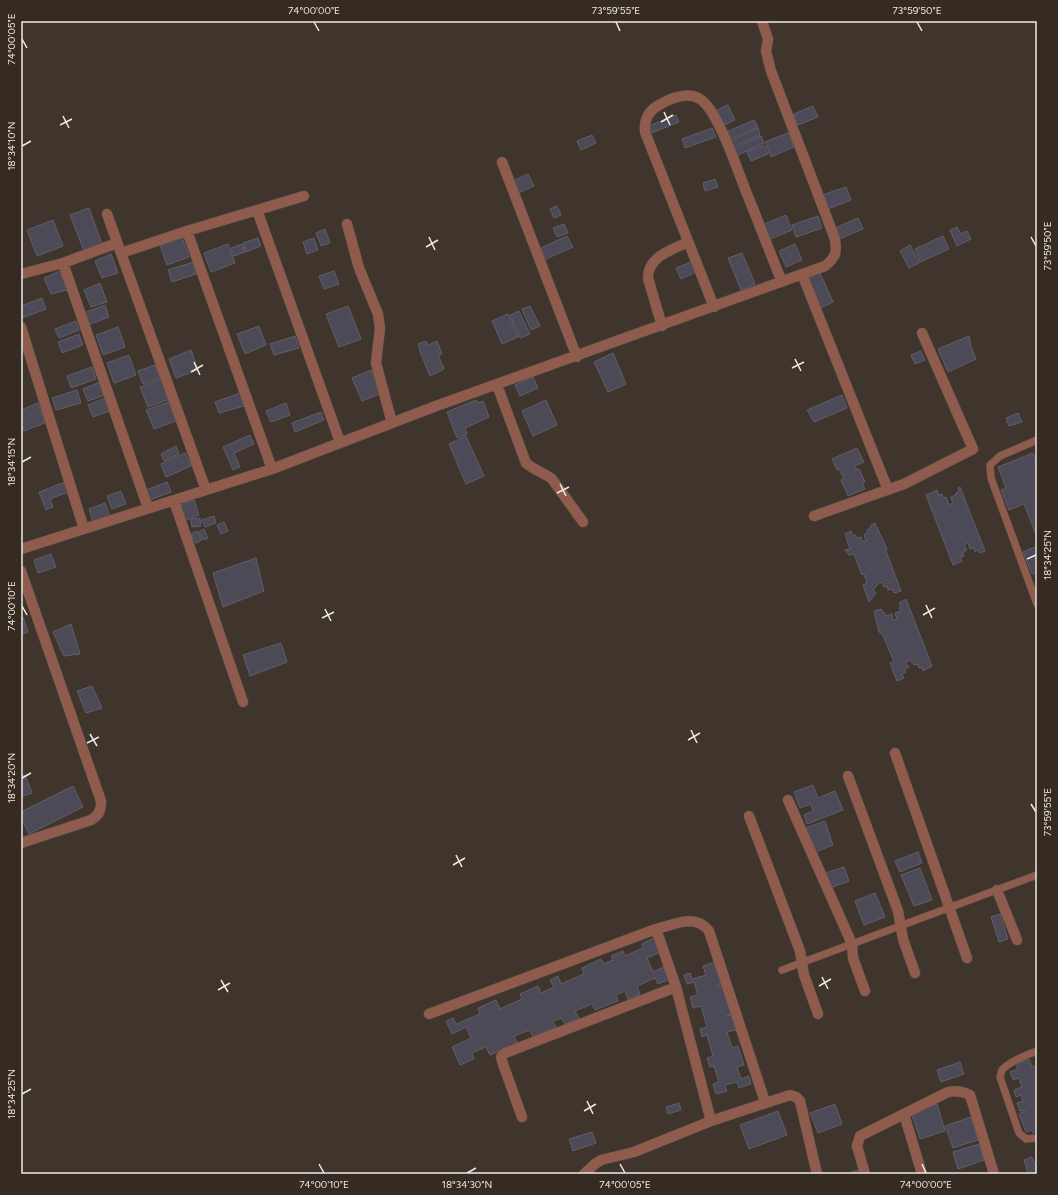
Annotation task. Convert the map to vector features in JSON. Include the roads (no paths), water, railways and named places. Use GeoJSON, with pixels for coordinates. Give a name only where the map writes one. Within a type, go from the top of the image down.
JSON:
{"type":"FeatureCollection","features":[{"type":"Feature","properties":{"kind":"street"},"geometry":{"type":"LineString","coordinates":[[21,549],[272,469],[340,442],[825,266],[836,254],[835,239],[771,71],[766,51],[768,39],[762,21]]}},
{"type":"Feature","properties":{"kind":"street"},"geometry":{"type":"LineString","coordinates":[[714,307],[646,132],[646,118],[657,106],[668,100],[688,95],[706,104],[710,110],[726,140],[782,282]]}},
{"type":"Feature","properties":{"kind":"street"},"geometry":{"type":"LineString","coordinates":[[502,162],[577,357]]}},
{"type":"Feature","properties":{"kind":"street"},"geometry":{"type":"LineString","coordinates":[[121,253],[187,231],[304,196]]}},
{"type":"Feature","properties":{"kind":"street"},"geometry":{"type":"LineString","coordinates":[[257,210],[340,442]]}},
{"type":"Feature","properties":{"kind":"street"},"geometry":{"type":"LineString","coordinates":[[107,214],[206,490]]}},
{"type":"Feature","properties":{"kind":"street"},"geometry":{"type":"LineString","coordinates":[[347,224],[359,268],[378,314],[380,328],[376,363],[392,423]]}},
{"type":"Feature","properties":{"kind":"street"},"geometry":{"type":"LineString","coordinates":[[187,231],[272,469]]}},
{"type":"Feature","properties":{"kind":"street"},"geometry":{"type":"LineString","coordinates":[[662,326],[648,278],[648,272],[655,259],[688,242]]}},
{"type":"Feature","properties":{"kind":"street"},"geometry":{"type":"LineString","coordinates":[[21,274],[63,263],[118,243]]}},
{"type":"Feature","properties":{"kind":"street"},"geometry":{"type":"LineString","coordinates":[[63,263],[148,508]]}},
{"type":"Feature","properties":{"kind":"street"},"geometry":{"type":"LineString","coordinates":[[802,274],[888,490]]}},
{"type":"Feature","properties":{"kind":"street"},"geometry":{"type":"LineString","coordinates":[[21,328],[84,529]]}},
{"type":"Feature","properties":{"kind":"street"},"geometry":{"type":"LineString","coordinates":[[814,516],[904,484],[973,449],[922,333]]}},
{"type":"Feature","properties":{"kind":"street"},"geometry":{"type":"LineString","coordinates":[[497,385],[526,463],[552,479],[583,522]]}},
{"type":"Feature","properties":{"kind":"street"},"geometry":{"type":"LineString","coordinates":[[174,501],[243,702]]}},
{"type":"Feature","properties":{"kind":"street"},"geometry":{"type":"LineString","coordinates":[[21,571],[100,801],[101,810],[97,816],[91,820],[21,843]]}},
{"type":"Feature","properties":{"kind":"street"},"geometry":{"type":"LineString","coordinates":[[895,753],[967,958]]}},
{"type":"Feature","properties":{"kind":"street"},"geometry":{"type":"LineString","coordinates":[[848,776],[898,911],[903,939],[915,973]]}},
{"type":"Feature","properties":{"kind":"street"},"geometry":{"type":"LineString","coordinates":[[788,800],[852,944],[853,958],[865,991]]}},
{"type":"Feature","properties":{"kind":"street"},"geometry":{"type":"LineString","coordinates":[[749,816],[800,951],[804,975],[818,1014]]}},
{"type":"Feature","properties":{"kind":"street"},"geometry":{"type":"LineString","coordinates":[[997,890],[1017,940]]}},
{"type":"Feature","properties":{"kind":"street"},"geometry":{"type":"LineString","coordinates":[[430,1014],[656,929],[691,920],[705,925],[709,931],[765,1102]]}},
{"type":"Feature","properties":{"kind":"street"},"geometry":{"type":"LineString","coordinates":[[656,929],[676,987],[711,1120]]}},
{"type":"Feature","properties":{"kind":"street"},"geometry":{"type":"LineString","coordinates":[[522,1117],[502,1064],[501,1057],[505,1053],[676,987]]}},
{"type":"Feature","properties":{"kind":"street"},"geometry":{"type":"LineString","coordinates":[[865,1174],[857,1146],[860,1136],[948,1092],[956,1090],[970,1094],[994,1174]]}},
{"type":"Feature","properties":{"kind":"street"},"geometry":{"type":"LineString","coordinates":[[584,1174],[601,1160],[634,1152],[711,1120],[790,1095],[796,1097],[800,1101],[817,1174]]}},
{"type":"Feature","properties":{"kind":"street"},"geometry":{"type":"LineString","coordinates":[[904,1114],[922,1174]]}},
{"type":"Feature","properties":{"kind":"lane"},"geometry":{"type":"LineString","coordinates":[[1037,440],[1000,456],[990,465],[991,478],[1035,594],[1037,604]]}},
{"type":"Feature","properties":{"kind":"lane"},"geometry":{"type":"LineString","coordinates":[[782,970],[1037,875]]}},
{"type":"Feature","properties":{"kind":"lane"},"geometry":{"type":"LineString","coordinates":[[1037,1051],[1027,1054],[1003,1069],[1000,1077],[1019,1133],[1026,1139],[1037,1138]]}}]}
